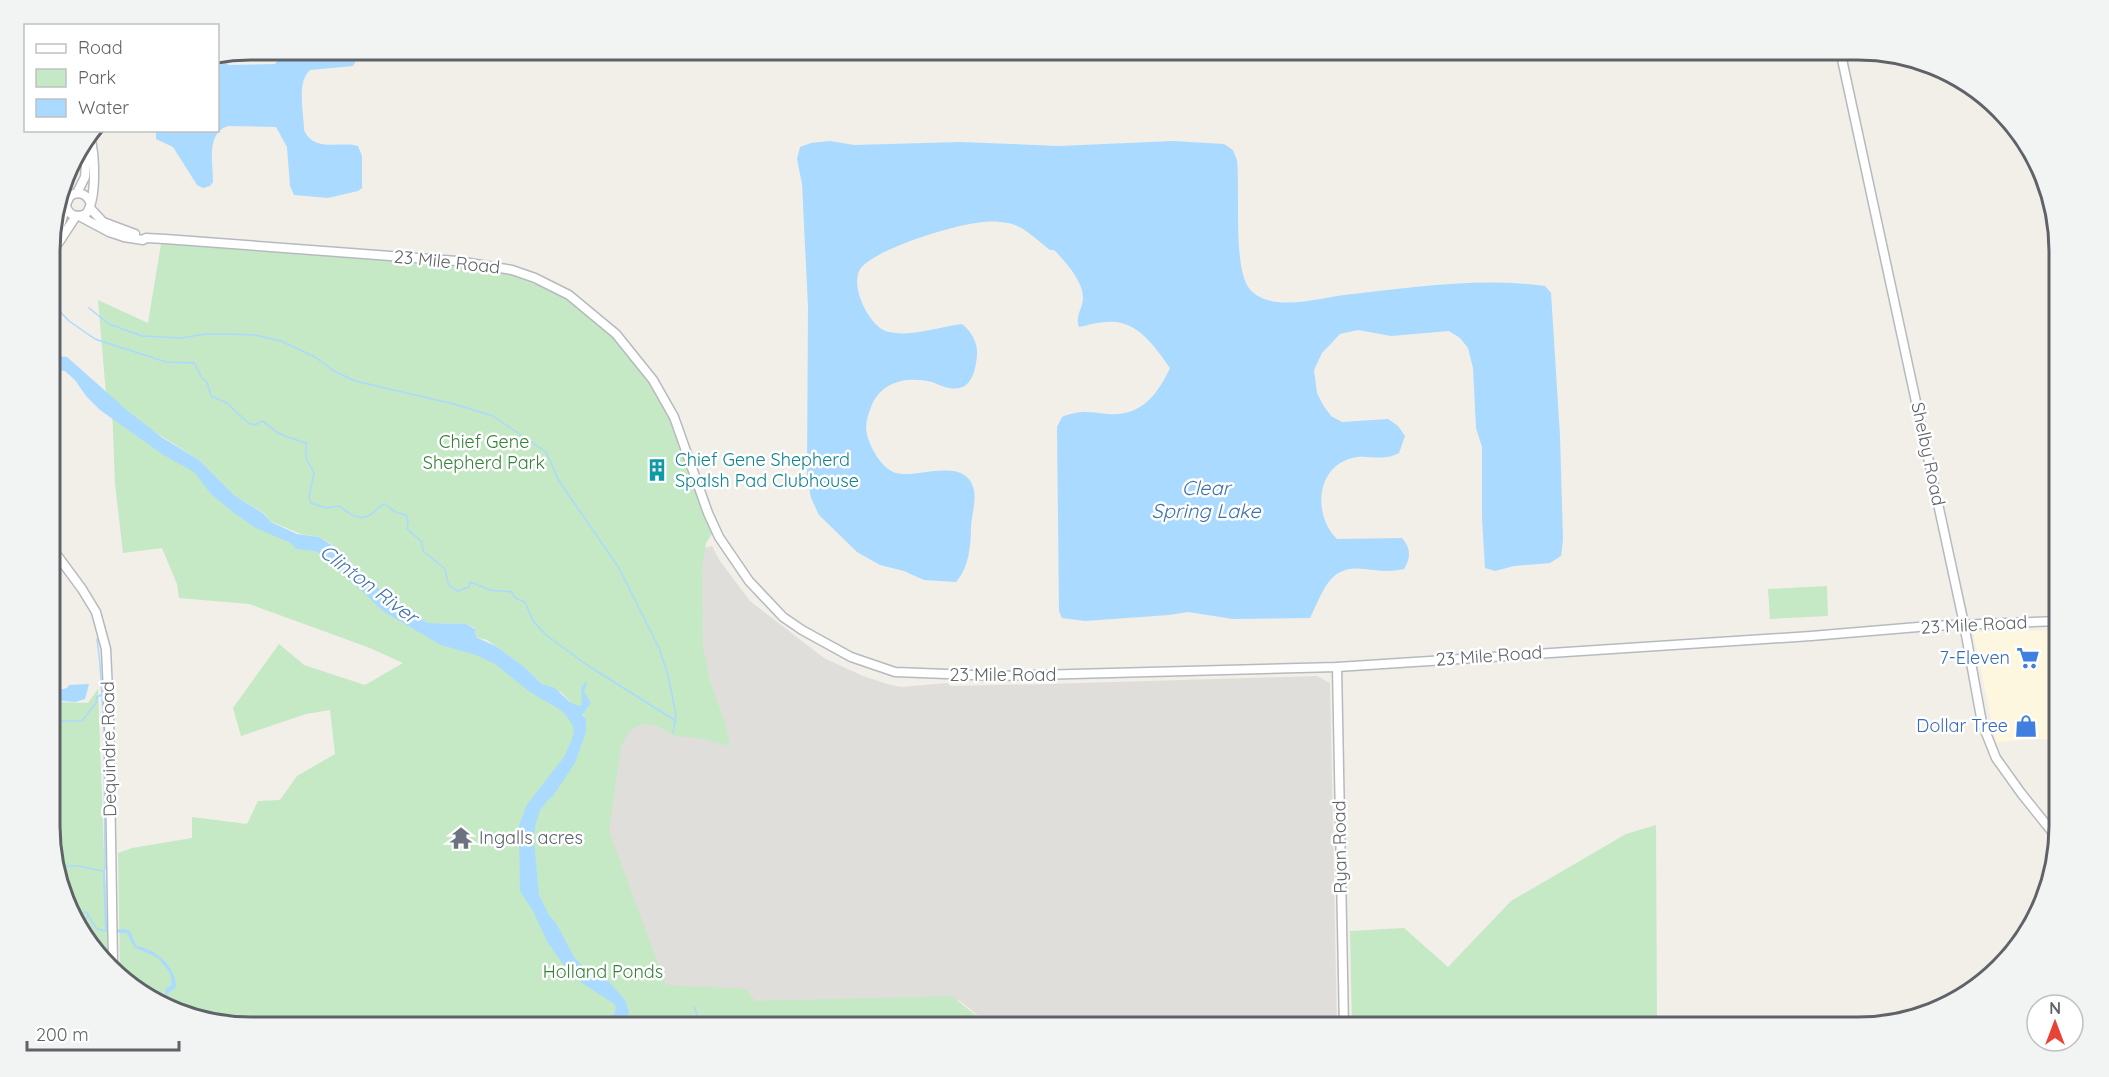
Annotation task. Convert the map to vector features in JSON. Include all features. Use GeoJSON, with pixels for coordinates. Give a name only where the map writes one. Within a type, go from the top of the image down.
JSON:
{"type":"FeatureCollection","features":[{"type":"Feature","properties":{"kind":"main road","name":"Shelby Road"},"geometry":{"type":"LineString","coordinates":[[1842,60],[1964,624],[1980,716],[1986,735],[2001,765],[2049,828]]}},
{"type":"Feature","properties":{"kind":"main road"},"geometry":{"type":"LineString","coordinates":[[66,206],[70,213],[78,216],[86,214],[90,205],[93,175],[90,148]]}},
{"type":"Feature","properties":{"kind":"main road"},"geometry":{"type":"LineString","coordinates":[[68,198],[77,193],[85,177],[87,154]]}},
{"type":"Feature","properties":{"kind":"main road"},"geometry":{"type":"LineString","coordinates":[[77,193],[86,196],[90,205]]}},
{"type":"Feature","properties":{"kind":"main road","name":"23 Mile Road"},"geometry":{"type":"LineString","coordinates":[[90,205],[103,222],[119,230],[143,235],[146,238]]}},
{"type":"Feature","properties":{"kind":"main road","name":"23 Mile Road"},"geometry":{"type":"LineString","coordinates":[[78,216],[116,235],[132,239],[146,238],[457,261],[512,270],[535,278],[568,295],[616,334],[653,380],[674,417],[708,513],[719,537],[749,581],[783,617],[802,630],[851,657],[895,672],[998,676],[1337,667],[1964,624],[2049,621]]}},
{"type":"Feature","properties":{"kind":"main road"},"geometry":{"type":"LineString","coordinates":[[60,241],[78,216]]}},
{"type":"Feature","properties":{"kind":"main road","name":"Dequindre Road"},"geometry":{"type":"LineString","coordinates":[[60,559],[96,612],[106,649],[113,958]]}},
{"type":"Feature","properties":{"kind":"main road","name":"Ryan Road"},"geometry":{"type":"LineString","coordinates":[[1337,667],[1344,1017]]}},
{"type":"Feature","properties":{"kind":"shaded area"},"geometry":{"type":"Polygon","coordinates":[[[712,546],[720,561],[750,601],[824,658],[863,676],[901,687],[947,683],[951,686],[1317,676],[1330,683],[1337,1017],[979,1017],[960,1001],[951,998],[772,1003],[664,997],[575,782],[608,687],[709,688],[703,651],[700,549],[712,546]]]}},
{"type":"Feature","properties":{"kind":"shaded area"},"geometry":{"type":"Polygon","coordinates":[[[2049,630],[2049,739],[1996,742],[1973,632],[2049,630]]]}},
{"type":"Feature","properties":{"kind":"green space"},"geometry":{"type":"Polygon","coordinates":[[[161,244],[456,262],[503,272],[548,289],[563,297],[614,336],[629,351],[665,404],[714,531],[706,543],[702,571],[703,646],[710,681],[725,723],[730,746],[698,738],[675,736],[657,726],[644,723],[630,730],[621,746],[609,831],[666,985],[746,989],[755,1001],[952,996],[978,1017],[251,1017],[226,1015],[190,1007],[145,985],[125,970],[120,965],[118,853],[132,848],[192,838],[192,817],[247,824],[258,801],[280,800],[297,776],[335,754],[330,710],[306,714],[241,736],[233,708],[279,644],[304,665],[365,685],[403,663],[370,648],[249,604],[179,598],[177,584],[162,548],[123,553],[115,484],[112,405],[284,534],[318,546],[415,624],[491,652],[563,706],[586,733],[586,718],[561,692],[542,684],[524,667],[487,640],[476,637],[475,628],[466,624],[428,623],[421,619],[418,613],[389,598],[330,543],[319,537],[301,534],[270,521],[264,513],[235,496],[199,460],[149,428],[106,394],[98,300],[148,323],[161,244]]]}},
{"type":"Feature","properties":{"kind":"green space"},"geometry":{"type":"Polygon","coordinates":[[[1827,586],[1828,616],[1770,619],[1768,589],[1827,586]]]}},
{"type":"Feature","properties":{"kind":"green space"},"geometry":{"type":"Polygon","coordinates":[[[98,689],[108,953],[92,932],[70,887],[62,851],[60,826],[60,702],[88,703],[98,689]]]}},
{"type":"Feature","properties":{"kind":"green space"},"geometry":{"type":"Polygon","coordinates":[[[1656,825],[1657,1017],[1352,1017],[1350,931],[1404,928],[1448,967],[1511,901],[1626,834],[1656,825]]]}},
{"type":"Feature","properties":{"kind":"water"},"geometry":{"type":"Polygon","coordinates":[[[278,60],[356,60],[353,66],[310,70],[303,82],[302,98],[304,130],[308,137],[321,144],[358,146],[362,156],[362,188],[358,191],[328,198],[294,195],[290,186],[287,147],[276,127],[228,126],[219,132],[219,63],[275,64],[278,60]]]}},
{"type":"Feature","properties":{"kind":"water"},"geometry":{"type":"Polygon","coordinates":[[[156,132],[219,132],[212,150],[213,182],[210,186],[203,188],[197,185],[173,147],[156,139],[156,132]]]}},
{"type":"Feature","properties":{"kind":"water","name":"Clear Spring Lake"},"geometry":{"type":"Polygon","coordinates":[[[830,141],[854,145],[960,142],[1059,146],[1173,141],[1224,144],[1233,150],[1237,160],[1242,271],[1250,290],[1263,299],[1298,302],[1444,284],[1495,283],[1545,286],[1551,293],[1560,436],[1563,540],[1561,556],[1550,563],[1514,566],[1495,571],[1485,568],[1482,447],[1476,428],[1473,368],[1468,348],[1460,338],[1449,331],[1391,336],[1358,330],[1340,334],[1322,353],[1314,370],[1317,393],[1331,416],[1342,422],[1388,419],[1398,426],[1405,436],[1399,453],[1389,457],[1349,459],[1330,473],[1324,483],[1322,495],[1324,519],[1337,539],[1402,538],[1409,553],[1404,569],[1385,571],[1353,569],[1335,575],[1324,589],[1310,618],[1233,619],[1188,612],[1085,621],[1062,618],[1059,611],[1057,427],[1062,417],[1074,413],[1119,414],[1138,408],[1153,396],[1170,368],[1144,336],[1127,325],[1118,322],[1104,322],[1079,327],[1082,292],[1073,272],[1063,260],[1054,250],[1050,250],[1020,227],[1008,223],[991,222],[957,227],[900,245],[870,260],[861,268],[857,284],[868,315],[882,329],[889,332],[907,333],[962,324],[975,342],[977,356],[975,369],[967,384],[962,387],[947,388],[923,380],[896,382],[881,391],[875,398],[866,426],[868,438],[875,453],[891,471],[905,474],[951,471],[961,473],[969,479],[975,499],[970,548],[964,570],[956,582],[924,580],[904,571],[880,565],[857,552],[819,515],[811,498],[807,476],[808,306],[802,184],[797,159],[800,147],[830,141]]]}},
{"type":"Feature","properties":{"kind":"water","name":"Clinton River"},"geometry":{"type":"Polygon","coordinates":[[[60,356],[67,357],[129,412],[163,438],[199,460],[235,496],[263,513],[271,522],[297,534],[319,537],[330,544],[389,598],[418,613],[421,619],[428,623],[466,624],[475,629],[476,637],[497,647],[523,666],[542,684],[555,688],[578,706],[582,705],[581,689],[587,682],[584,692],[591,703],[582,715],[586,718],[586,732],[575,763],[553,796],[540,810],[535,826],[534,841],[539,895],[574,957],[590,974],[609,982],[625,1000],[629,1012],[627,1017],[610,1017],[615,1013],[616,1007],[613,1003],[579,981],[565,967],[548,943],[533,911],[520,891],[519,826],[526,806],[564,757],[572,739],[574,731],[565,714],[530,692],[495,664],[476,655],[441,645],[384,612],[324,555],[315,551],[296,549],[291,543],[256,528],[234,513],[211,494],[194,472],[162,454],[100,410],[65,371],[60,370],[60,356]]]}},
{"type":"Feature","properties":{"kind":"water"},"geometry":{"type":"Polygon","coordinates":[[[89,684],[85,699],[75,702],[60,701],[60,690],[69,685],[89,684]]]}},
{"type":"Feature","properties":{"kind":"water"},"geometry":{"type":"Polygon","coordinates":[[[105,868],[107,930],[130,931],[136,946],[150,951],[163,960],[172,972],[176,987],[166,997],[166,988],[172,985],[170,973],[158,958],[134,947],[127,933],[105,931],[103,871],[105,868]]]}},
{"type":"Feature","properties":{"kind":"waterway"},"geometry":{"type":"LineString","coordinates":[[89,308],[109,324],[142,336],[181,338],[206,334],[230,334],[255,335],[281,341],[315,357],[334,371],[355,381],[454,404],[493,416],[546,452],[559,481],[619,568],[659,648],[668,675],[676,715],[673,733]]}},
{"type":"Feature","properties":{"kind":"waterway"},"geometry":{"type":"LineString","coordinates":[[60,312],[69,321],[95,339],[166,362],[194,363],[202,378],[207,382],[211,396],[227,403],[248,423],[255,425],[262,421],[278,433],[306,443],[306,458],[314,473],[309,497],[311,503],[326,508],[339,506],[360,517],[370,515],[385,504],[395,512],[406,515],[407,529],[422,542],[423,551],[445,569],[451,587],[458,591],[469,587],[470,582],[490,590],[512,592],[515,598],[525,602],[533,621],[546,635],[587,665],[676,721]]}},
{"type":"Feature","properties":{"kind":"waterway"},"geometry":{"type":"LineString","coordinates":[[97,639],[104,731],[105,869]]}},
{"type":"Feature","properties":{"kind":"waterway"},"geometry":{"type":"LineString","coordinates":[[60,721],[82,721],[96,703],[97,697],[101,695]]}},
{"type":"Feature","properties":{"kind":"waterway"},"geometry":{"type":"LineString","coordinates":[[65,866],[103,871]]}},
{"type":"Feature","properties":{"kind":"waterway"},"geometry":{"type":"LineString","coordinates":[[82,914],[86,912],[97,929],[106,931]]}},
{"type":"Feature","properties":{"kind":"waterway"},"geometry":{"type":"LineString","coordinates":[[86,920],[88,916]]}},
{"type":"Feature","properties":{"kind":"waterway"},"geometry":{"type":"LineString","coordinates":[[694,1007],[698,1017]]}},
{"type":"Feature","properties":{"kind":"place","name":"Chief Gene Shepherd Spalsh Pad Clubhouse"},"geometry":{"type":"Point","coordinates":[657,470]}},
{"type":"Feature","properties":{"kind":"place","name":"7-Eleven"},"geometry":{"type":"Point","coordinates":[2028,658]}},
{"type":"Feature","properties":{"kind":"place","name":"Dollar Tree"},"geometry":{"type":"Point","coordinates":[2026,726]}},
{"type":"Feature","properties":{"kind":"place","name":"Ingalls acres"},"geometry":{"type":"Point","coordinates":[461,838]}},
{"type":"Feature","properties":{"kind":"park label","name":"Chief Gene Shepherd Park"},"geometry":{"type":"Point","coordinates":[484,452]}},
{"type":"Feature","properties":{"kind":"park label","name":"Holland Ponds"},"geometry":{"type":"Point","coordinates":[603,972]}}]}
